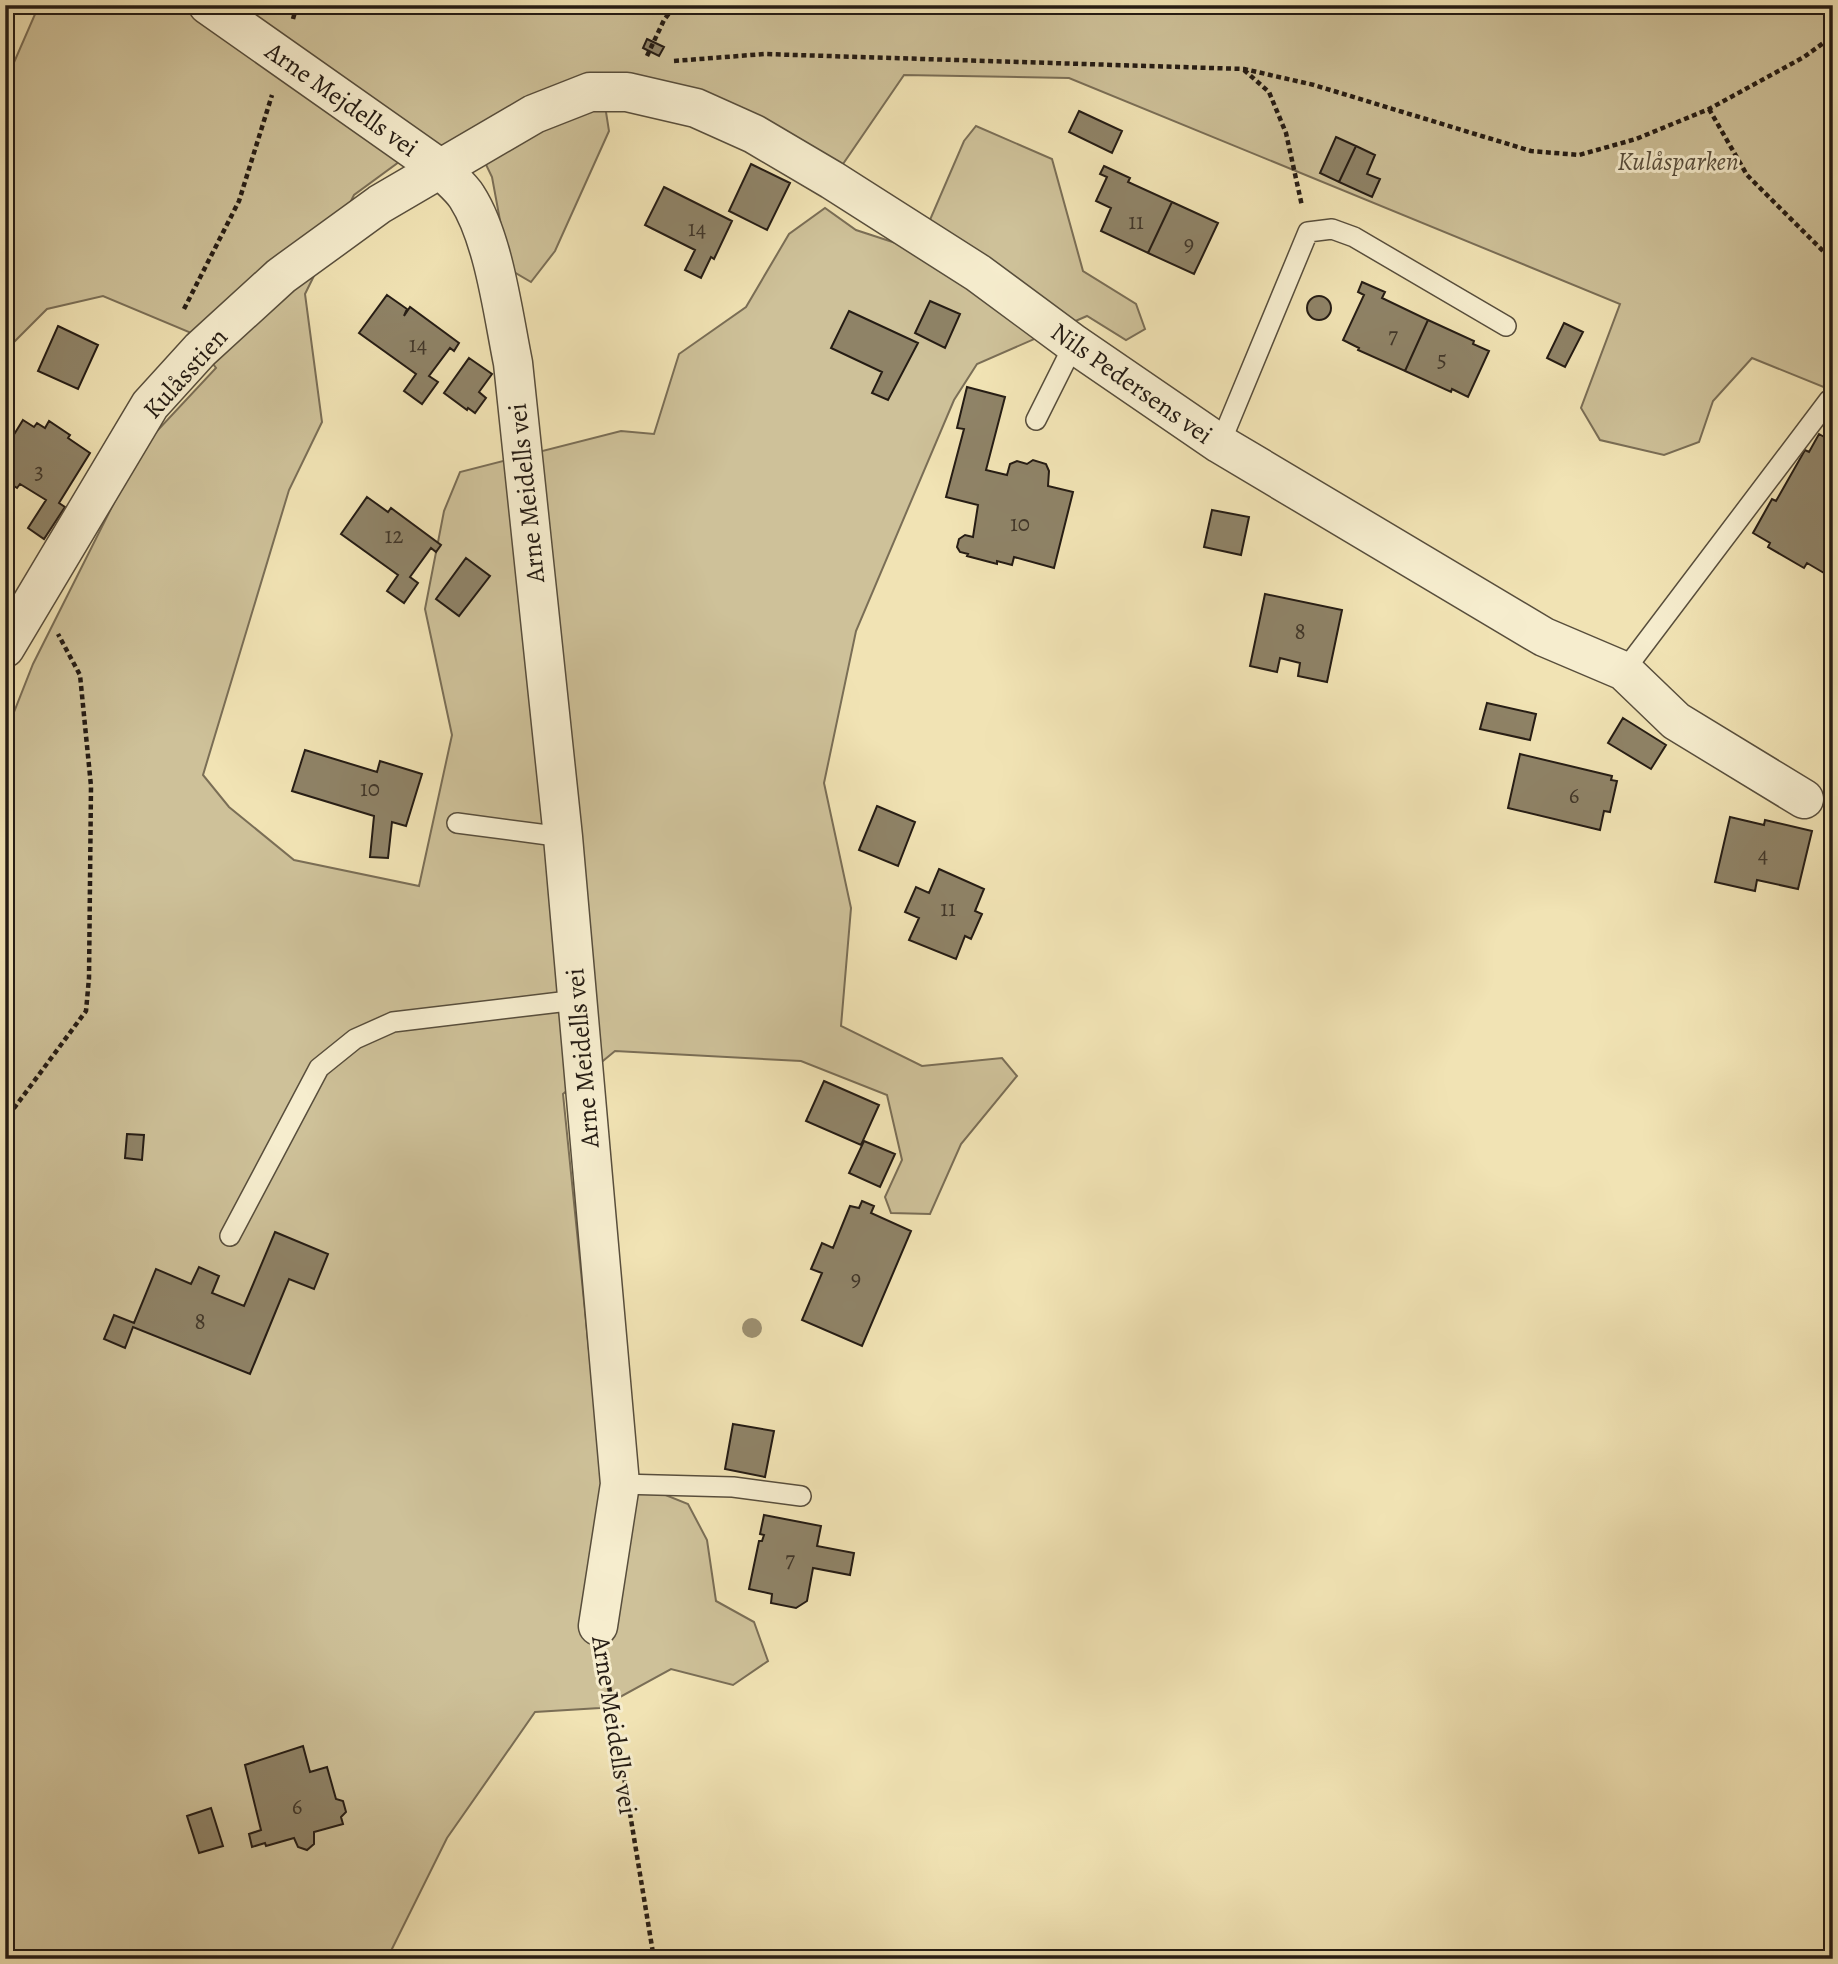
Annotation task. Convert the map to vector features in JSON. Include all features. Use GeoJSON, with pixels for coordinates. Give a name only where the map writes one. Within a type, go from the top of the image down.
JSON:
{"type":"FeatureCollection","features":[{"type":"Feature","properties":{"kind":"street","name":"Arne Mejdells vei"},"geometry":{"type":"LineString","coordinates":[[208,5],[441,169]]}},
{"type":"Feature","properties":{"kind":"street","name":"Nils Pedersens vei"},"geometry":{"type":"LineString","coordinates":[[441,169],[534,114],[590,92],[627,92],[696,108],[754,134],[978,273],[1074,344],[1220,444],[1544,637],[1624,671],[1676,721],[1804,799]]}},
{"type":"Feature","properties":{"kind":"street","name":"Kulåsstien"},"geometry":{"type":"LineString","coordinates":[[5,648],[150,405],[200,350],[281,276],[380,204],[441,169]]}},
{"type":"Feature","properties":{"kind":"street","name":"Arne Meidells vei"},"geometry":{"type":"LineString","coordinates":[[441,169],[467,195],[477,219],[488,249],[513,363],[563,837],[620,1484],[598,1626]]}},
{"type":"Feature","properties":{"kind":"lane"},"geometry":{"type":"LineString","coordinates":[[1220,444],[1308,232],[1332,229],[1354,237],[1506,326]]}},
{"type":"Feature","properties":{"kind":"lane"},"geometry":{"type":"LineString","coordinates":[[1036,420],[1074,344]]}},
{"type":"Feature","properties":{"kind":"lane"},"geometry":{"type":"LineString","coordinates":[[1624,671],[1829,400]]}},
{"type":"Feature","properties":{"kind":"lane"},"geometry":{"type":"LineString","coordinates":[[457,823],[563,837]]}},
{"type":"Feature","properties":{"kind":"lane"},"geometry":{"type":"LineString","coordinates":[[230,1236],[319,1068],[355,1039],[393,1022],[577,1000]]}},
{"type":"Feature","properties":{"kind":"lane"},"geometry":{"type":"LineString","coordinates":[[620,1484],[733,1487],[801,1496]]}},
{"type":"Feature","properties":{"kind":"path"},"geometry":{"type":"LineString","coordinates":[[181,314],[239,201],[297,5]]}},
{"type":"Feature","properties":{"kind":"path"},"geometry":{"type":"LineString","coordinates":[[670,62],[764,54],[1244,69],[1314,85],[1531,151],[1579,155],[1636,139],[1709,109],[1804,57],[1833,36]]}},
{"type":"Feature","properties":{"kind":"path"},"geometry":{"type":"LineString","coordinates":[[1244,69],[1269,92],[1286,133],[1308,232]]}},
{"type":"Feature","properties":{"kind":"path"},"geometry":{"type":"LineString","coordinates":[[1709,109],[1747,175],[1833,261]]}},
{"type":"Feature","properties":{"kind":"path"},"geometry":{"type":"LineString","coordinates":[[5,1123],[86,1011],[89,978],[91,786],[80,675],[57,634],[29,607]]}},
{"type":"Feature","properties":{"kind":"path","name":"Arne Meidells vei"},"geometry":{"type":"LineString","coordinates":[[598,1626],[654,1959]]}},
{"type":"Feature","properties":{"kind":"green space","name":"Kulåsparken"},"geometry":{"type":"Polygon","coordinates":[[[39,5],[1833,5],[1833,374],[1826,388],[1752,358],[1713,401],[1699,442],[1664,455],[1600,440],[1581,408],[1620,304],[1069,78],[904,75],[832,180],[603,93],[609,131],[555,251],[531,282],[509,269],[492,177],[478,148],[414,151],[354,195],[305,294],[322,422],[289,490],[203,775],[229,807],[294,860],[419,886],[452,735],[425,609],[444,511],[460,472],[621,431],[654,434],[679,354],[746,307],[789,234],[825,208],[856,230],[917,250],[964,141],[976,126],[1052,159],[1083,271],[1136,304],[1145,329],[1126,340],[1087,316],[977,364],[954,400],[856,631],[824,783],[851,908],[841,1026],[922,1066],[1002,1058],[1017,1076],[961,1144],[930,1214],[891,1213],[885,1197],[902,1160],[887,1095],[801,1061],[615,1051],[563,1094],[601,1469],[688,1504],[707,1540],[716,1601],[754,1622],[768,1661],[733,1685],[671,1669],[600,1708],[535,1712],[447,1838],[387,1959],[5,1959],[5,735],[33,664],[142,447],[216,368],[189,332],[103,296],[47,309],[5,351],[5,83],[39,5]]]}},
{"type":"Feature","properties":{"kind":"building"},"geometry":{"type":"Polygon","coordinates":[[[647,39],[664,47],[659,56],[643,48],[647,39]]]}},
{"type":"Feature","properties":{"kind":"building"},"geometry":{"type":"Polygon","coordinates":[[[1079,111],[1122,131],[1112,153],[1069,132],[1079,111]]]}},
{"type":"Feature","properties":{"kind":"building"},"geometry":{"type":"Polygon","coordinates":[[[1336,137],[1356,146],[1339,182],[1320,173],[1336,137]]]}},
{"type":"Feature","properties":{"kind":"building"},"geometry":{"type":"Polygon","coordinates":[[[1356,146],[1375,155],[1367,174],[1380,179],[1372,197],[1339,182],[1356,146]]]}},
{"type":"Feature","properties":{"kind":"building"},"geometry":{"type":"Polygon","coordinates":[[[751,164],[790,183],[767,230],[729,211],[751,164]]]}},
{"type":"Feature","properties":{"kind":"building"},"geometry":{"type":"Polygon","coordinates":[[[1104,166],[1130,178],[1128,182],[1172,202],[1148,253],[1101,231],[1111,208],[1096,201],[1107,177],[1100,174],[1104,166]]]}},
{"type":"Feature","properties":{"kind":"building"},"geometry":{"type":"Polygon","coordinates":[[[664,187],[732,221],[714,259],[711,257],[701,278],[685,270],[695,250],[645,225],[664,187]]]}},
{"type":"Feature","properties":{"kind":"building"},"geometry":{"type":"Polygon","coordinates":[[[1172,202],[1218,223],[1194,274],[1148,253],[1172,202]]]}},
{"type":"Feature","properties":{"kind":"building"},"geometry":{"type":"Polygon","coordinates":[[[1362,282],[1385,292],[1382,298],[1428,320],[1405,371],[1358,350],[1359,348],[1343,340],[1364,295],[1358,292],[1362,282]]]}},
{"type":"Feature","properties":{"kind":"building"},"geometry":{"type":"Polygon","coordinates":[[[387,295],[407,309],[404,316],[410,307],[459,343],[454,351],[450,348],[429,376],[438,382],[422,404],[404,391],[416,374],[359,333],[387,295]]]}},
{"type":"Feature","properties":{"kind":"building"},"geometry":{"type":"Polygon","coordinates":[[[1319,296],[1328,299],[1331,308],[1328,317],[1319,320],[1310,317],[1307,308],[1310,299],[1319,296]]]}},
{"type":"Feature","properties":{"kind":"building"},"geometry":{"type":"Polygon","coordinates":[[[930,301],[960,314],[945,348],[915,333],[930,301]]]}},
{"type":"Feature","properties":{"kind":"building"},"geometry":{"type":"Polygon","coordinates":[[[849,311],[918,343],[888,400],[872,393],[882,372],[831,348],[849,311]]]}},
{"type":"Feature","properties":{"kind":"building"},"geometry":{"type":"Polygon","coordinates":[[[1428,320],[1474,341],[1473,344],[1489,351],[1468,397],[1405,371],[1428,320]]]}},
{"type":"Feature","properties":{"kind":"building"},"geometry":{"type":"Polygon","coordinates":[[[1564,323],[1583,332],[1565,367],[1547,358],[1564,323]]]}},
{"type":"Feature","properties":{"kind":"building"},"geometry":{"type":"Polygon","coordinates":[[[58,326],[98,345],[78,389],[38,371],[58,326]]]}},
{"type":"Feature","properties":{"kind":"building"},"geometry":{"type":"Polygon","coordinates":[[[469,358],[492,374],[479,392],[486,398],[475,413],[444,393],[469,358]]]}},
{"type":"Feature","properties":{"kind":"building"},"geometry":{"type":"Polygon","coordinates":[[[967,387],[1005,397],[986,470],[1007,475],[1010,464],[1017,461],[1027,464],[1033,460],[1046,464],[1049,471],[1048,486],[1073,492],[1054,568],[1014,557],[1012,565],[997,561],[997,564],[967,556],[968,554],[960,552],[957,547],[959,539],[965,535],[973,537],[978,505],[946,497],[964,429],[957,428],[967,387]]]}},
{"type":"Feature","properties":{"kind":"building"},"geometry":{"type":"Polygon","coordinates":[[[23,420],[34,427],[37,423],[45,428],[49,421],[90,453],[59,503],[65,507],[44,539],[28,528],[46,500],[20,484],[17,488],[5,480],[5,438],[10,441],[23,420]]]}},
{"type":"Feature","properties":{"kind":"building"},"geometry":{"type":"Polygon","coordinates":[[[1819,434],[1833,442],[1833,558],[1824,573],[1807,563],[1804,568],[1768,547],[1770,543],[1753,533],[1772,499],[1776,501],[1805,450],[1809,452],[1819,434]]]}},
{"type":"Feature","properties":{"kind":"building"},"geometry":{"type":"Polygon","coordinates":[[[367,497],[388,512],[391,508],[441,545],[436,552],[431,548],[410,577],[418,583],[404,603],[387,591],[398,575],[341,534],[367,497]]]}},
{"type":"Feature","properties":{"kind":"building"},"geometry":{"type":"Polygon","coordinates":[[[1212,510],[1249,517],[1241,555],[1204,547],[1212,510]]]}},
{"type":"Feature","properties":{"kind":"building"},"geometry":{"type":"Polygon","coordinates":[[[466,558],[490,576],[459,616],[436,599],[466,558]]]}},
{"type":"Feature","properties":{"kind":"building"},"geometry":{"type":"Polygon","coordinates":[[[1265,594],[1342,610],[1327,682],[1298,676],[1300,663],[1280,658],[1277,672],[1250,666],[1265,594]]]}},
{"type":"Feature","properties":{"kind":"building"},"geometry":{"type":"Polygon","coordinates":[[[1487,703],[1536,714],[1530,740],[1480,729],[1487,703]]]}},
{"type":"Feature","properties":{"kind":"building"},"geometry":{"type":"Polygon","coordinates":[[[1623,718],[1666,745],[1651,769],[1608,743],[1623,718]]]}},
{"type":"Feature","properties":{"kind":"building"},"geometry":{"type":"Polygon","coordinates":[[[305,750],[377,772],[380,761],[422,774],[406,826],[392,822],[388,858],[370,857],[374,816],[292,791],[305,750]]]}},
{"type":"Feature","properties":{"kind":"building"},"geometry":{"type":"Polygon","coordinates":[[[1520,754],[1612,776],[1611,780],[1617,781],[1610,812],[1604,811],[1600,830],[1508,808],[1520,754]]]}},
{"type":"Feature","properties":{"kind":"building"},"geometry":{"type":"Polygon","coordinates":[[[877,806],[915,822],[898,866],[859,850],[877,806]]]}},
{"type":"Feature","properties":{"kind":"building"},"geometry":{"type":"Polygon","coordinates":[[[1730,817],[1764,825],[1765,820],[1812,831],[1798,889],[1757,880],[1755,891],[1715,882],[1730,817]]]}},
{"type":"Feature","properties":{"kind":"building"},"geometry":{"type":"Polygon","coordinates":[[[939,869],[984,889],[975,911],[982,914],[971,939],[965,936],[956,959],[909,940],[919,918],[905,912],[916,887],[929,893],[939,869]]]}},
{"type":"Feature","properties":{"kind":"building"},"geometry":{"type":"Polygon","coordinates":[[[824,1081],[879,1105],[861,1145],[806,1121],[824,1081]]]}},
{"type":"Feature","properties":{"kind":"building"},"geometry":{"type":"Polygon","coordinates":[[[127,1134],[144,1135],[142,1160],[125,1158],[127,1134]]]}},
{"type":"Feature","properties":{"kind":"building"},"geometry":{"type":"Polygon","coordinates":[[[864,1141],[895,1154],[880,1187],[849,1173],[864,1141]]]}},
{"type":"Feature","properties":{"kind":"building"},"geometry":{"type":"Polygon","coordinates":[[[862,1201],[874,1206],[871,1213],[911,1231],[862,1346],[802,1320],[822,1273],[811,1269],[822,1243],[833,1248],[850,1206],[859,1208],[862,1201]]]}},
{"type":"Feature","properties":{"kind":"building"},"geometry":{"type":"Polygon","coordinates":[[[275,1232],[328,1254],[314,1289],[289,1279],[250,1374],[133,1327],[125,1348],[104,1339],[114,1315],[134,1323],[156,1269],[191,1284],[199,1267],[219,1276],[212,1293],[244,1306],[275,1232]]]}},
{"type":"Feature","properties":{"kind":"building"},"geometry":{"type":"Polygon","coordinates":[[[733,1424],[774,1431],[765,1477],[725,1469],[733,1424]]]}},
{"type":"Feature","properties":{"kind":"building"},"geometry":{"type":"Polygon","coordinates":[[[764,1515],[821,1526],[817,1546],[854,1553],[850,1575],[813,1568],[807,1601],[796,1608],[771,1603],[772,1594],[749,1589],[759,1541],[762,1541],[764,1535],[760,1534],[764,1515]]]}},
{"type":"Feature","properties":{"kind":"building"},"geometry":{"type":"Polygon","coordinates":[[[303,1746],[310,1772],[327,1767],[336,1799],[343,1801],[346,1812],[341,1817],[343,1824],[314,1832],[314,1844],[307,1850],[298,1847],[294,1838],[252,1847],[249,1834],[261,1830],[245,1765],[303,1746]]]}},
{"type":"Feature","properties":{"kind":"building"},"geometry":{"type":"Polygon","coordinates":[[[211,1808],[223,1846],[199,1853],[187,1816],[211,1808]]]}}]}
